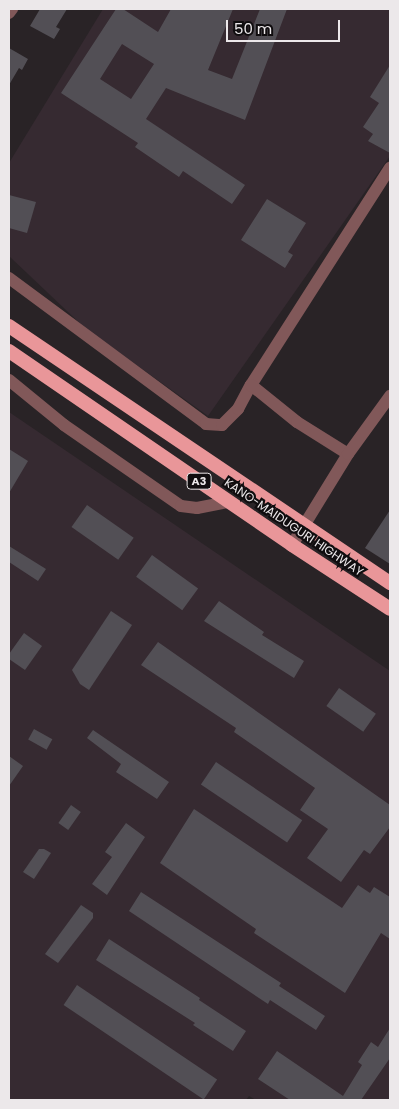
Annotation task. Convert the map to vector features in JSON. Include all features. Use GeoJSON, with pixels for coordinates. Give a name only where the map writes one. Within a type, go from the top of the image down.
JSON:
{"type":"FeatureCollection","features":[{"type":"Feature","properties":{"kind":"highway","name":"KANO-MAIDUGURI HIGHWAY"},"geometry":{"type":"LineString","coordinates":[[9,326],[390,583]]}},
{"type":"Feature","properties":{"kind":"highway","name":"KANO-MAIDUGURI HIGHWAY"},"geometry":{"type":"LineString","coordinates":[[9,351],[292,545],[390,609]]}},
{"type":"Feature","properties":{"kind":"street"},"geometry":{"type":"LineString","coordinates":[[9,13],[12,9]]}},
{"type":"Feature","properties":{"kind":"street"},"geometry":{"type":"LineString","coordinates":[[9,278],[206,424],[222,425],[238,409],[251,385],[390,168]]}},
{"type":"Feature","properties":{"kind":"street"},"geometry":{"type":"LineString","coordinates":[[9,380],[64,425],[181,506],[197,508],[229,502]]}},
{"type":"Feature","properties":{"kind":"street"},"geometry":{"type":"LineString","coordinates":[[251,385],[297,422],[348,454]]}},
{"type":"Feature","properties":{"kind":"street"},"geometry":{"type":"LineString","coordinates":[[292,545],[348,454],[390,396]]}},
{"type":"Feature","properties":{"kind":"shaded area"},"geometry":{"type":"Polygon","coordinates":[[[103,9],[390,9],[390,156],[208,416],[86,329],[9,256],[9,163],[103,9]]]}},
{"type":"Feature","properties":{"kind":"shaded area"},"geometry":{"type":"Polygon","coordinates":[[[9,412],[390,671],[390,1100],[256,1100],[249,1096],[246,1100],[9,1100],[9,412]]]}},
{"type":"Feature","properties":{"kind":"building"},"geometry":{"type":"Polygon","coordinates":[[[40,9],[67,9],[56,27],[60,29],[54,39],[30,26],[40,9]]]}},
{"type":"Feature","properties":{"kind":"building"},"geometry":{"type":"Polygon","coordinates":[[[116,9],[123,9],[158,32],[171,9],[233,9],[208,70],[232,79],[260,9],[287,9],[245,120],[166,88],[146,119],[245,185],[232,204],[183,171],[179,177],[135,147],[138,143],[61,93],[116,9]],[[122,44],[100,79],[131,99],[154,64],[122,44]]]}},
{"type":"Feature","properties":{"kind":"building"},"geometry":{"type":"Polygon","coordinates":[[[9,48],[28,59],[22,70],[19,68],[9,85],[9,48]]]}},
{"type":"Feature","properties":{"kind":"building"},"geometry":{"type":"Polygon","coordinates":[[[390,65],[390,153],[368,141],[373,134],[363,127],[379,103],[370,97],[390,65]]]}},
{"type":"Feature","properties":{"kind":"building"},"geometry":{"type":"Polygon","coordinates":[[[9,195],[36,202],[27,233],[9,228],[9,195]]]}},
{"type":"Feature","properties":{"kind":"building"},"geometry":{"type":"Polygon","coordinates":[[[267,199],[306,223],[288,252],[293,255],[285,268],[241,240],[267,199]]]}},
{"type":"Feature","properties":{"kind":"building"},"geometry":{"type":"Polygon","coordinates":[[[9,449],[28,461],[9,493],[9,449]]]}},
{"type":"Feature","properties":{"kind":"building"},"geometry":{"type":"Polygon","coordinates":[[[87,505],[134,538],[118,560],[72,527],[87,505]]]}},
{"type":"Feature","properties":{"kind":"building"},"geometry":{"type":"Polygon","coordinates":[[[390,510],[390,564],[365,548],[390,510]]]}},
{"type":"Feature","properties":{"kind":"building"},"geometry":{"type":"Polygon","coordinates":[[[9,546],[46,569],[38,581],[9,562],[9,546]]]}},
{"type":"Feature","properties":{"kind":"building"},"geometry":{"type":"Polygon","coordinates":[[[152,555],[198,589],[182,610],[136,577],[152,555]]]}},
{"type":"Feature","properties":{"kind":"building"},"geometry":{"type":"Polygon","coordinates":[[[219,601],[264,632],[262,635],[304,661],[294,678],[204,621],[219,601]]]}},
{"type":"Feature","properties":{"kind":"building"},"geometry":{"type":"Polygon","coordinates":[[[111,611],[132,625],[89,690],[80,684],[72,670],[111,611]]]}},
{"type":"Feature","properties":{"kind":"building"},"geometry":{"type":"Polygon","coordinates":[[[24,633],[42,646],[25,670],[9,659],[9,654],[24,633]]]}},
{"type":"Feature","properties":{"kind":"building"},"geometry":{"type":"Polygon","coordinates":[[[158,642],[390,805],[390,827],[370,854],[364,850],[341,882],[307,858],[328,829],[300,810],[315,788],[234,732],[236,728],[141,665],[158,642]]]}},
{"type":"Feature","properties":{"kind":"building"},"geometry":{"type":"Polygon","coordinates":[[[339,688],[376,714],[363,732],[326,706],[339,688]]]}},
{"type":"Feature","properties":{"kind":"building"},"geometry":{"type":"Polygon","coordinates":[[[34,729],[52,739],[47,750],[28,739],[34,729]]]}},
{"type":"Feature","properties":{"kind":"building"},"geometry":{"type":"Polygon","coordinates":[[[93,730],[169,782],[157,799],[116,772],[121,764],[87,738],[93,730]]]}},
{"type":"Feature","properties":{"kind":"building"},"geometry":{"type":"Polygon","coordinates":[[[9,756],[23,766],[9,786],[9,756]]]}},
{"type":"Feature","properties":{"kind":"building"},"geometry":{"type":"Polygon","coordinates":[[[216,762],[302,820],[287,843],[201,784],[216,762]]]}},
{"type":"Feature","properties":{"kind":"building"},"geometry":{"type":"Polygon","coordinates":[[[71,805],[81,812],[68,830],[58,823],[71,805]]]}},
{"type":"Feature","properties":{"kind":"building"},"geometry":{"type":"Polygon","coordinates":[[[194,809],[342,908],[358,885],[370,893],[374,887],[390,897],[390,939],[381,933],[345,993],[254,933],[256,929],[160,863],[194,809]]]}},
{"type":"Feature","properties":{"kind":"building"},"geometry":{"type":"Polygon","coordinates":[[[126,823],[145,837],[107,895],[92,884],[112,857],[105,852],[126,823]]]}},
{"type":"Feature","properties":{"kind":"building"},"geometry":{"type":"Polygon","coordinates":[[[39,849],[44,849],[51,853],[34,879],[23,872],[39,849]]]}},
{"type":"Feature","properties":{"kind":"building"},"geometry":{"type":"Polygon","coordinates":[[[141,892],[281,983],[279,986],[325,1016],[316,1030],[270,1000],[268,1004],[129,911],[141,892]]]}},
{"type":"Feature","properties":{"kind":"building"},"geometry":{"type":"Polygon","coordinates":[[[81,905],[93,913],[93,918],[58,963],[45,954],[81,905]]]}},
{"type":"Feature","properties":{"kind":"building"},"geometry":{"type":"Polygon","coordinates":[[[109,939],[200,998],[199,1000],[246,1031],[233,1051],[193,1025],[195,1023],[96,960],[109,939]]]}},
{"type":"Feature","properties":{"kind":"building"},"geometry":{"type":"Polygon","coordinates":[[[77,985],[217,1080],[204,1099],[64,1005],[77,985]]]}},
{"type":"Feature","properties":{"kind":"building"},"geometry":{"type":"Polygon","coordinates":[[[390,1028],[390,1058],[361,1100],[290,1100],[258,1079],[277,1051],[343,1096],[362,1065],[358,1062],[371,1042],[378,1047],[390,1028]]]}}]}
